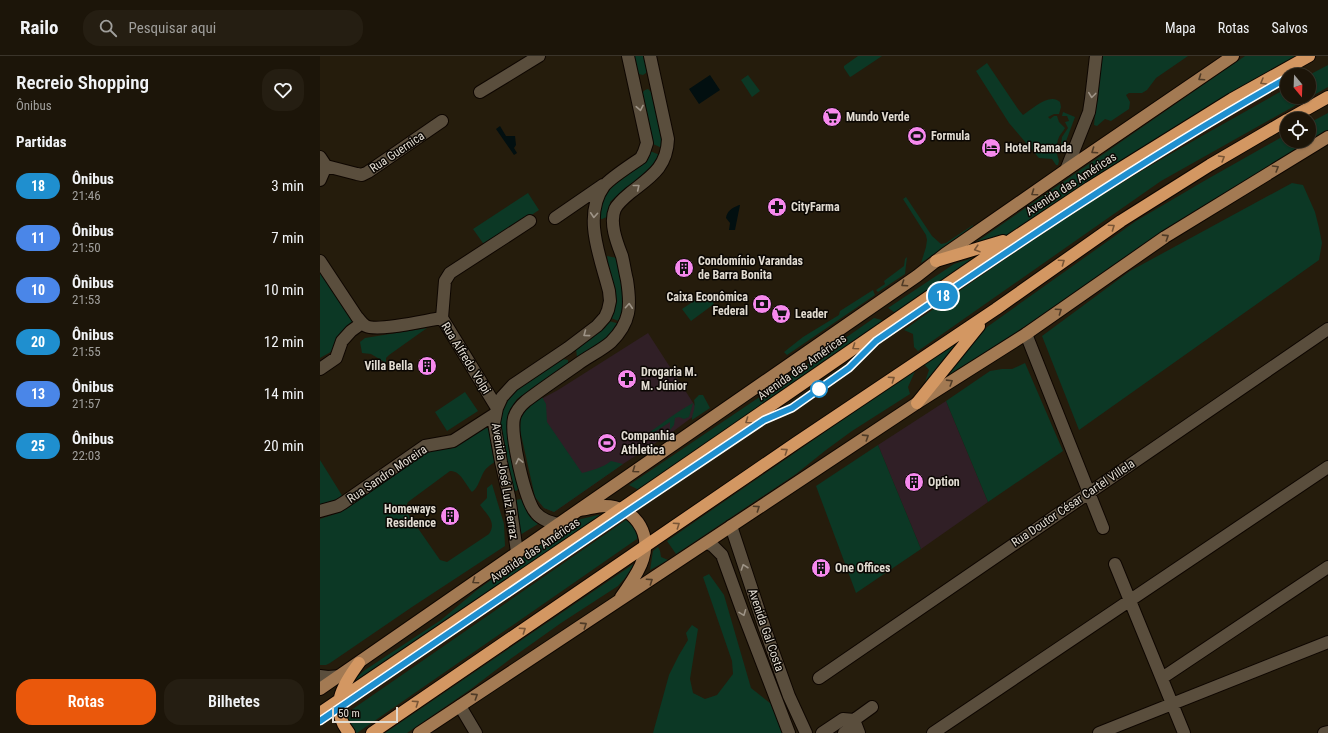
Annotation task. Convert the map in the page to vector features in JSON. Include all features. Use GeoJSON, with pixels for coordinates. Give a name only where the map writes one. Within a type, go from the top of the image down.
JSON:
{"type":"FeatureCollection","features":[{"type":"Feature","properties":{"kind":"highway","name":"Avenida das Américas"},"geometry":{"type":"LineString","coordinates":[[320,714],[1089,188],[1232,99],[1309,56]]}},
{"type":"Feature","properties":{"kind":"highway"},"geometry":{"type":"LineString","coordinates":[[1302,112],[1328,97]]}},
{"type":"Feature","properties":{"kind":"highway"},"geometry":{"type":"LineString","coordinates":[[372,733],[796,443],[996,309],[1121,221],[1164,193],[1280,125]]}},
{"type":"Feature","properties":{"kind":"highway"},"geometry":{"type":"LineString","coordinates":[[936,261],[1014,238]]}},
{"type":"Feature","properties":{"kind":"highway"},"geometry":{"type":"LineString","coordinates":[[917,402],[974,331],[996,309]]}},
{"type":"Feature","properties":{"kind":"highway"},"geometry":{"type":"LineString","coordinates":[[349,733],[341,719],[340,701],[342,689],[359,663]]}},
{"type":"Feature","properties":{"kind":"main road","name":"Avenida das Américas"},"geometry":{"type":"LineString","coordinates":[[320,689],[341,676],[576,511],[917,276],[936,261],[1066,170],[1233,56]]}},
{"type":"Feature","properties":{"kind":"main road"},"geometry":{"type":"LineString","coordinates":[[419,733],[917,402],[1026,334],[1165,238],[1328,137]]}},
{"type":"Feature","properties":{"kind":"main road"},"geometry":{"type":"LineString","coordinates":[[576,511],[605,506],[621,509],[627,512],[641,527],[645,547],[643,559],[638,572],[617,602]]}},
{"type":"Feature","properties":{"kind":"street"},"geometry":{"type":"LineString","coordinates":[[480,92],[539,56]]}},
{"type":"Feature","properties":{"kind":"street","name":"Avenida José Luiz Ferraz"},"geometry":{"type":"LineString","coordinates":[[517,552],[509,496],[500,462],[494,424],[496,411],[502,397],[513,385],[568,348],[597,326],[605,317],[608,310],[610,301],[609,291],[594,227],[593,216],[597,197],[604,185],[640,158],[644,152],[646,143],[635,82],[628,56]]}},
{"type":"Feature","properties":{"kind":"street","name":"Avenida José Luiz Ferraz"},"geometry":{"type":"LineString","coordinates":[[558,524],[546,520],[536,513],[531,505],[513,435],[514,418],[517,410],[526,401],[610,342],[625,324],[629,313],[630,296],[624,262],[614,233],[615,210],[626,196],[653,175],[660,166],[666,154],[668,139],[650,56]]}},
{"type":"Feature","properties":{"kind":"street"},"geometry":{"type":"LineString","coordinates":[[1066,170],[1089,112],[1092,100],[1096,56]]}},
{"type":"Feature","properties":{"kind":"street"},"geometry":{"type":"LineString","coordinates":[[635,82],[655,79]]}},
{"type":"Feature","properties":{"kind":"street","name":"Rua Guernica"},"geometry":{"type":"LineString","coordinates":[[323,162],[362,175],[442,121]]}},
{"type":"Feature","properties":{"kind":"street"},"geometry":{"type":"LineString","coordinates":[[320,180],[323,162]]}},
{"type":"Feature","properties":{"kind":"street"},"geometry":{"type":"LineString","coordinates":[[555,218],[604,185]]}},
{"type":"Feature","properties":{"kind":"street"},"geometry":{"type":"LineString","coordinates":[[442,318],[445,281],[450,273],[530,221]]}},
{"type":"Feature","properties":{"kind":"street"},"geometry":{"type":"LineString","coordinates":[[598,246],[600,234],[603,230],[610,229],[614,233]]}},
{"type":"Feature","properties":{"kind":"street"},"geometry":{"type":"LineString","coordinates":[[320,261],[362,323],[351,331],[342,341],[336,358],[320,369]]}},
{"type":"Feature","properties":{"kind":"street","name":"Rua Alfredo Volpi"},"geometry":{"type":"LineString","coordinates":[[362,323],[372,328],[380,328],[442,318],[496,411]]}},
{"type":"Feature","properties":{"kind":"street","name":"Rua Doutor César Cartel Villela"},"geometry":{"type":"LineString","coordinates":[[819,678],[1328,329]]}},
{"type":"Feature","properties":{"kind":"street"},"geometry":{"type":"LineString","coordinates":[[1026,334],[1102,528]]}},
{"type":"Feature","properties":{"kind":"street"},"geometry":{"type":"LineString","coordinates":[[568,348],[578,364]]}},
{"type":"Feature","properties":{"kind":"street","name":"Rua Sandro Moreira"},"geometry":{"type":"LineString","coordinates":[[320,511],[343,503],[425,446],[452,441],[496,411]]}},
{"type":"Feature","properties":{"kind":"street"},"geometry":{"type":"LineString","coordinates":[[933,733],[1328,467]]}},
{"type":"Feature","properties":{"kind":"street"},"geometry":{"type":"LineString","coordinates":[[509,496],[521,495],[526,490]]}},
{"type":"Feature","properties":{"kind":"street","name":"Avenida Gal Costa"},"geometry":{"type":"LineString","coordinates":[[731,526],[789,696],[806,733]]}},
{"type":"Feature","properties":{"kind":"street","name":"Avenida Gal Costa"},"geometry":{"type":"LineString","coordinates":[[707,543],[718,550],[722,555],[789,733]]}},
{"type":"Feature","properties":{"kind":"street"},"geometry":{"type":"LineString","coordinates":[[1115,564],[1184,733]]}},
{"type":"Feature","properties":{"kind":"street"},"geometry":{"type":"LineString","coordinates":[[1162,678],[1328,567]]}},
{"type":"Feature","properties":{"kind":"street"},"geometry":{"type":"LineString","coordinates":[[1099,733],[1328,642]]}},
{"type":"Feature","properties":{"kind":"street"},"geometry":{"type":"LineString","coordinates":[[320,676],[341,676]]}},
{"type":"Feature","properties":{"kind":"street"},"geometry":{"type":"LineString","coordinates":[[778,701],[789,696]]}},
{"type":"Feature","properties":{"kind":"street"},"geometry":{"type":"LineString","coordinates":[[460,706],[476,733]]}},
{"type":"Feature","properties":{"kind":"street"},"geometry":{"type":"LineString","coordinates":[[844,733],[848,730],[854,720],[872,707]]}},
{"type":"Feature","properties":{"kind":"street"},"geometry":{"type":"LineString","coordinates":[[822,733],[843,719],[854,720]]}},
{"type":"Feature","properties":{"kind":"street"},"geometry":{"type":"LineString","coordinates":[[854,720],[859,733]]}},
{"type":"Feature","properties":{"kind":"street"},"geometry":{"type":"LineString","coordinates":[[1324,733],[1328,732]]}},
{"type":"Feature","properties":{"kind":"shaded area"},"geometry":{"type":"Polygon","coordinates":[[[710,75],[720,90],[699,104],[689,89],[710,75]]]}},
{"type":"Feature","properties":{"kind":"shaded area"},"geometry":{"type":"Polygon","coordinates":[[[500,126],[506,136],[515,136],[516,145],[514,148],[517,153],[514,155],[496,129],[500,126]]]}},
{"type":"Feature","properties":{"kind":"shaded area"},"geometry":{"type":"Polygon","coordinates":[[[739,205],[735,230],[729,230],[730,223],[726,218],[727,213],[739,205]]]}},
{"type":"Feature","properties":{"kind":"shaded area"},"geometry":{"type":"Polygon","coordinates":[[[648,333],[699,412],[671,433],[554,512],[544,508],[535,497],[530,405],[558,390],[648,333]]]}},
{"type":"Feature","properties":{"kind":"shaded area"},"geometry":{"type":"Polygon","coordinates":[[[946,401],[988,502],[921,549],[878,445],[946,401]]]}},
{"type":"Feature","properties":{"kind":"green space"},"geometry":{"type":"Polygon","coordinates":[[[633,56],[644,56],[647,70],[643,75],[639,74],[637,71],[633,56]]]}},
{"type":"Feature","properties":{"kind":"green space"},"geometry":{"type":"Polygon","coordinates":[[[858,56],[882,56],[850,77],[844,66],[858,56]]]}},
{"type":"Feature","properties":{"kind":"green space"},"geometry":{"type":"Polygon","coordinates":[[[1101,56],[1188,56],[1156,78],[1147,90],[1142,93],[1129,93],[1126,95],[1130,102],[1129,109],[1111,121],[1105,119],[1097,126],[1094,125],[1101,56]]]}},
{"type":"Feature","properties":{"kind":"green space"},"geometry":{"type":"Polygon","coordinates":[[[1245,56],[1301,56],[1004,238],[972,245],[1245,56]]]}},
{"type":"Feature","properties":{"kind":"green space"},"geometry":{"type":"Polygon","coordinates":[[[987,63],[1023,115],[1046,100],[1056,99],[1060,102],[1061,107],[1059,114],[1054,114],[1048,117],[1050,119],[1057,116],[1059,122],[1065,128],[1057,142],[1056,151],[1059,161],[1058,165],[1056,165],[1052,159],[1039,158],[1009,123],[976,71],[987,63]]]}},
{"type":"Feature","properties":{"kind":"green space"},"geometry":{"type":"Polygon","coordinates":[[[1328,65],[1328,87],[1316,94],[1316,71],[1328,65]]]}},
{"type":"Feature","properties":{"kind":"green space"},"geometry":{"type":"Polygon","coordinates":[[[748,75],[760,91],[752,97],[741,80],[748,75]]]}},
{"type":"Feature","properties":{"kind":"green space"},"geometry":{"type":"Polygon","coordinates":[[[648,89],[651,92],[662,137],[662,148],[653,144],[643,95],[643,92],[648,89]]]}},
{"type":"Feature","properties":{"kind":"green space"},"geometry":{"type":"Polygon","coordinates":[[[1280,92],[1280,104],[1298,104],[1284,112],[1280,112],[1280,114],[1161,181],[918,351],[914,347],[913,334],[904,330],[999,263],[1096,199],[1191,142],[1280,92]]]}},
{"type":"Feature","properties":{"kind":"green space"},"geometry":{"type":"Polygon","coordinates":[[[1063,112],[1075,117],[1062,152],[1059,149],[1061,146],[1062,137],[1068,128],[1065,122],[1069,121],[1067,116],[1062,116],[1063,112]]]}},
{"type":"Feature","properties":{"kind":"green space"},"geometry":{"type":"Polygon","coordinates":[[[1328,113],[1328,130],[1316,137],[1316,119],[1328,113]]]}},
{"type":"Feature","properties":{"kind":"green space"},"geometry":{"type":"Polygon","coordinates":[[[1280,138],[1280,148],[1299,148],[1150,241],[941,382],[987,327],[1136,221],[1280,138]]]}},
{"type":"Feature","properties":{"kind":"green space"},"geometry":{"type":"Polygon","coordinates":[[[650,151],[660,155],[648,172],[610,202],[609,216],[602,219],[598,218],[599,209],[606,195],[615,184],[645,162],[650,151]]]}},
{"type":"Feature","properties":{"kind":"green space"},"geometry":{"type":"Polygon","coordinates":[[[1292,183],[1303,185],[1315,212],[1322,243],[1319,260],[1079,430],[1042,336],[1130,271],[1292,183]]]}},
{"type":"Feature","properties":{"kind":"green space"},"geometry":{"type":"Polygon","coordinates":[[[528,193],[539,210],[485,246],[473,229],[528,193]]]}},
{"type":"Feature","properties":{"kind":"green space"},"geometry":{"type":"Polygon","coordinates":[[[906,197],[932,236],[941,244],[946,243],[973,226],[921,263],[926,247],[926,235],[903,199],[906,197]]]}},
{"type":"Feature","properties":{"kind":"green space"},"geometry":{"type":"Polygon","coordinates":[[[989,253],[894,318],[894,312],[888,308],[954,264],[989,253]]]}},
{"type":"Feature","properties":{"kind":"green space"},"geometry":{"type":"Polygon","coordinates":[[[607,256],[617,258],[627,303],[621,322],[611,318],[615,306],[607,256]]]}},
{"type":"Feature","properties":{"kind":"green space"},"geometry":{"type":"Polygon","coordinates":[[[907,257],[905,274],[878,292],[876,290],[885,284],[884,281],[904,266],[905,259],[907,257]]]}},
{"type":"Feature","properties":{"kind":"green space"},"geometry":{"type":"Polygon","coordinates":[[[320,272],[353,321],[340,335],[336,349],[320,358],[320,272]]]}},
{"type":"Feature","properties":{"kind":"green space"},"geometry":{"type":"Polygon","coordinates":[[[873,290],[875,295],[787,355],[784,352],[803,337],[839,315],[840,311],[873,290]]]}},
{"type":"Feature","properties":{"kind":"green space"},"geometry":{"type":"Polygon","coordinates":[[[706,293],[714,304],[691,321],[682,309],[706,293]]]}},
{"type":"Feature","properties":{"kind":"green space"},"geometry":{"type":"Polygon","coordinates":[[[874,318],[882,320],[880,327],[637,495],[637,489],[629,485],[798,371],[874,318]]]}},
{"type":"Feature","properties":{"kind":"green space"},"geometry":{"type":"Polygon","coordinates":[[[609,321],[620,324],[609,341],[581,359],[577,357],[576,349],[578,345],[605,328],[609,321]]]}},
{"type":"Feature","properties":{"kind":"green space"},"geometry":{"type":"Polygon","coordinates":[[[427,328],[389,355],[386,358],[386,363],[371,354],[362,353],[360,342],[365,338],[427,328]]]}},
{"type":"Feature","properties":{"kind":"green space"},"geometry":{"type":"Polygon","coordinates":[[[968,333],[935,375],[924,385],[929,370],[924,364],[968,333]]]}},
{"type":"Feature","properties":{"kind":"green space"},"geometry":{"type":"Polygon","coordinates":[[[563,359],[568,360],[566,366],[517,399],[514,404],[510,415],[520,488],[516,491],[513,490],[498,425],[503,407],[512,393],[556,362],[563,359]]]}},
{"type":"Feature","properties":{"kind":"green space"},"geometry":{"type":"Polygon","coordinates":[[[1025,363],[1063,451],[988,502],[946,401],[990,371],[1012,369],[1025,363]]]}},
{"type":"Feature","properties":{"kind":"green space"},"geometry":{"type":"Polygon","coordinates":[[[916,369],[908,387],[910,394],[852,431],[796,474],[676,554],[667,541],[916,369]]]}},
{"type":"Feature","properties":{"kind":"green space"},"geometry":{"type":"Polygon","coordinates":[[[465,392],[478,411],[447,431],[435,412],[465,392]]]}},
{"type":"Feature","properties":{"kind":"green space"},"geometry":{"type":"Polygon","coordinates":[[[699,395],[703,395],[710,408],[692,420],[695,406],[694,400],[699,395]]]}},
{"type":"Feature","properties":{"kind":"green space"},"geometry":{"type":"Polygon","coordinates":[[[542,397],[546,404],[547,422],[582,473],[594,470],[611,461],[623,464],[554,512],[544,508],[535,497],[520,430],[521,415],[530,405],[542,397]]]}},
{"type":"Feature","properties":{"kind":"green space"},"geometry":{"type":"Polygon","coordinates":[[[693,403],[689,417],[684,419],[679,417],[675,418],[674,425],[670,430],[670,422],[653,433],[650,432],[676,413],[693,403]]]}},
{"type":"Feature","properties":{"kind":"green space"},"geometry":{"type":"Polygon","coordinates":[[[488,422],[498,459],[485,470],[474,490],[472,492],[460,475],[454,471],[450,471],[408,502],[405,508],[440,560],[447,562],[489,534],[492,522],[480,505],[487,498],[487,488],[492,484],[504,524],[505,546],[330,663],[320,665],[320,519],[341,512],[431,449],[450,449],[463,442],[488,422]]]}},
{"type":"Feature","properties":{"kind":"green space"},"geometry":{"type":"Polygon","coordinates":[[[878,445],[921,549],[856,593],[816,486],[878,445]]]}},
{"type":"Feature","properties":{"kind":"green space"},"geometry":{"type":"Polygon","coordinates":[[[320,460],[343,497],[320,505],[320,460]]]}},
{"type":"Feature","properties":{"kind":"green space"},"geometry":{"type":"Polygon","coordinates":[[[522,499],[526,510],[538,524],[520,535],[515,500],[522,499]]]}},
{"type":"Feature","properties":{"kind":"green space"},"geometry":{"type":"Polygon","coordinates":[[[603,515],[349,688],[357,677],[365,670],[441,620],[477,590],[574,522],[603,515]]]}},
{"type":"Feature","properties":{"kind":"green space"},"geometry":{"type":"Polygon","coordinates":[[[626,520],[631,524],[637,533],[637,539],[357,733],[353,731],[344,715],[626,520]]]}},
{"type":"Feature","properties":{"kind":"green space"},"geometry":{"type":"Polygon","coordinates":[[[658,547],[661,557],[668,560],[650,570],[653,551],[658,547]]]}},
{"type":"Feature","properties":{"kind":"green space"},"geometry":{"type":"Polygon","coordinates":[[[635,563],[618,586],[561,623],[471,689],[407,733],[385,733],[635,563]]]}},
{"type":"Feature","properties":{"kind":"green space"},"geometry":{"type":"Polygon","coordinates":[[[709,574],[724,595],[751,688],[775,707],[784,733],[653,733],[669,675],[688,640],[686,633],[692,625],[698,629],[690,679],[693,693],[705,699],[717,695],[733,674],[732,661],[703,577],[709,574]]]}},
{"type":"Feature","properties":{"kind":"bus line","name":"18"},"geometry":{"type":"LineString","coordinates":[[320,721],[645,499],[764,420],[792,408],[852,366],[876,341],[1093,195],[1236,107],[1280,82]]}},
{"type":"Feature","properties":{"kind":"place","name":"Mundo Verde"},"geometry":{"type":"Point","coordinates":[832,117]}},
{"type":"Feature","properties":{"kind":"place","name":"Formula"},"geometry":{"type":"Point","coordinates":[917,136]}},
{"type":"Feature","properties":{"kind":"place","name":"Hotel Ramada"},"geometry":{"type":"Point","coordinates":[991,148]}},
{"type":"Feature","properties":{"kind":"place","name":"CityFarma"},"geometry":{"type":"Point","coordinates":[777,207]}},
{"type":"Feature","properties":{"kind":"place","name":"Condomínio Varandas de Barra Bonita"},"geometry":{"type":"Point","coordinates":[684,268]}},
{"type":"Feature","properties":{"kind":"place","name":"Caixa Econômica Federal"},"geometry":{"type":"Point","coordinates":[762,304]}},
{"type":"Feature","properties":{"kind":"place","name":"Leader"},"geometry":{"type":"Point","coordinates":[781,314]}},
{"type":"Feature","properties":{"kind":"place","name":"Villa Bella"},"geometry":{"type":"Point","coordinates":[427,366]}},
{"type":"Feature","properties":{"kind":"place","name":"Drogaria M. M. Júnior"},"geometry":{"type":"Point","coordinates":[627,379]}},
{"type":"Feature","properties":{"kind":"place","name":"Companhia Athletica"},"geometry":{"type":"Point","coordinates":[607,443]}},
{"type":"Feature","properties":{"kind":"place","name":"Option"},"geometry":{"type":"Point","coordinates":[914,482]}},
{"type":"Feature","properties":{"kind":"place","name":"Homeways Residence"},"geometry":{"type":"Point","coordinates":[450,516]}},
{"type":"Feature","properties":{"kind":"place","name":"One Offices"},"geometry":{"type":"Point","coordinates":[821,568]}}]}
